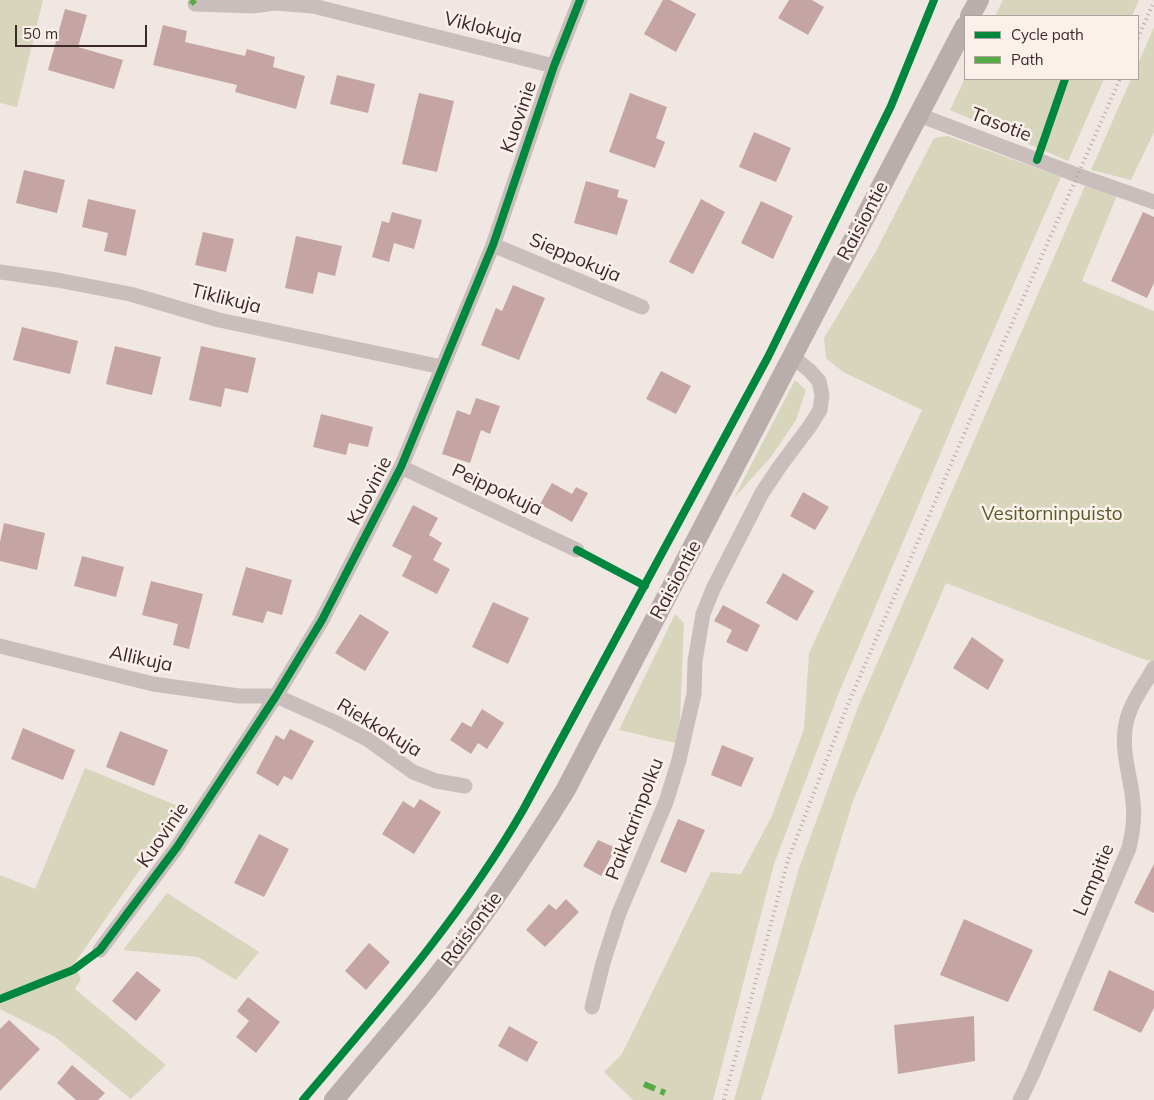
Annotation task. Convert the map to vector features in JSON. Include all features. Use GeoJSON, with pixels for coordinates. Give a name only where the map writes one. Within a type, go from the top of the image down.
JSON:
{"type":"FeatureCollection","features":[{"type":"Feature","properties":{"kind":"main road"},"geometry":{"type":"LineString","coordinates":[[971,15],[979,0]]}},
{"type":"Feature","properties":{"kind":"main road","name":"Raisiontie"},"geometry":{"type":"LineString","coordinates":[[334,1100],[431,984],[506,883],[565,790],[964,28]]}},
{"type":"Feature","properties":{"kind":"street","name":"Kuovinie"},"geometry":{"type":"LineString","coordinates":[[100,950],[177,847],[276,696],[322,620],[401,468],[493,245],[554,66],[580,0]]}},
{"type":"Feature","properties":{"kind":"street","name":"Viklokuja"},"geometry":{"type":"LineString","coordinates":[[195,4],[253,6],[274,3],[314,6],[554,66]]}},
{"type":"Feature","properties":{"kind":"street","name":"Tasotie"},"geometry":{"type":"LineString","coordinates":[[918,115],[1154,202]]}},
{"type":"Feature","properties":{"kind":"street","name":"Sieppokuja"},"geometry":{"type":"LineString","coordinates":[[493,245],[642,307]]}},
{"type":"Feature","properties":{"kind":"street","name":"Tiklikuja"},"geometry":{"type":"LineString","coordinates":[[0,272],[57,280],[130,294],[219,320],[442,367]]}},
{"type":"Feature","properties":{"kind":"street","name":"Paikkarinpolku"},"geometry":{"type":"LineString","coordinates":[[592,1007],[603,962],[619,913],[666,802],[679,760],[694,694],[695,661],[703,614],[713,589],[762,493],[820,410],[822,395],[819,381],[792,356]]}},
{"type":"Feature","properties":{"kind":"street","name":"Peippokuja"},"geometry":{"type":"LineString","coordinates":[[401,468],[577,550]]}},
{"type":"Feature","properties":{"kind":"street","name":"Allikuja"},"geometry":{"type":"LineString","coordinates":[[0,646],[153,684],[239,696],[276,696]]}},
{"type":"Feature","properties":{"kind":"street","name":"Lampitie"},"geometry":{"type":"LineString","coordinates":[[1020,1100],[1130,848],[1134,824],[1133,801],[1124,752],[1124,729],[1131,707],[1154,668]]}},
{"type":"Feature","properties":{"kind":"street","name":"Riekkokuja"},"geometry":{"type":"LineString","coordinates":[[276,696],[367,739],[413,772],[436,781],[465,786]]}},
{"type":"Feature","properties":{"kind":"green space"},"geometry":{"type":"Polygon","coordinates":[[[0,0],[43,0],[17,107],[0,103],[0,0]]]}},
{"type":"Feature","properties":{"kind":"green space"},"geometry":{"type":"Polygon","coordinates":[[[1003,0],[1139,0],[1132,15],[996,15],[1003,0]]]}},
{"type":"Feature","properties":{"kind":"green space"},"geometry":{"type":"Polygon","coordinates":[[[1154,27],[1154,132],[1131,180],[1091,170],[1131,80],[1139,80],[1139,62],[1154,27]]]}},
{"type":"Feature","properties":{"kind":"green space"},"geometry":{"type":"Polygon","coordinates":[[[964,80],[1104,80],[1068,161],[950,110],[964,80]]]}},
{"type":"Feature","properties":{"kind":"green space"},"geometry":{"type":"Polygon","coordinates":[[[948,136],[1061,177],[964,398],[838,695],[774,864],[713,1100],[633,1100],[604,1072],[622,1054],[711,872],[741,874],[771,818],[804,729],[809,653],[922,410],[843,372],[826,358],[824,338],[875,253],[934,138],[948,136]]]}},
{"type":"Feature","properties":{"kind":"green space","name":"Vesitorninpuisto"},"geometry":{"type":"Polygon","coordinates":[[[1085,186],[1118,193],[1082,281],[1154,311],[1154,662],[946,583],[853,801],[761,1100],[734,1100],[799,868],[858,707],[1085,186]]]}},
{"type":"Feature","properties":{"kind":"green space"},"geometry":{"type":"Polygon","coordinates":[[[795,380],[806,390],[796,420],[771,457],[734,498],[795,380]]]}},
{"type":"Feature","properties":{"kind":"green space"},"geometry":{"type":"Polygon","coordinates":[[[675,614],[684,623],[679,744],[619,730],[675,614]]]}},
{"type":"Feature","properties":{"kind":"green space"},"geometry":{"type":"Polygon","coordinates":[[[85,768],[183,808],[74,964],[81,979],[75,989],[166,1065],[131,1099],[55,1037],[0,1009],[0,875],[35,889],[85,768]]]}},
{"type":"Feature","properties":{"kind":"green space"},"geometry":{"type":"Polygon","coordinates":[[[167,893],[259,952],[236,980],[198,957],[123,950],[167,893]]]}},
{"type":"Feature","properties":{"kind":"building"},"geometry":{"type":"Polygon","coordinates":[[[663,0],[670,0],[696,14],[676,52],[644,34],[663,0]]]}},
{"type":"Feature","properties":{"kind":"building"},"geometry":{"type":"Polygon","coordinates":[[[789,0],[812,0],[824,7],[808,35],[778,18],[789,0]]]}},
{"type":"Feature","properties":{"kind":"building"},"geometry":{"type":"Polygon","coordinates":[[[65,9],[87,15],[78,47],[123,60],[114,89],[48,70],[65,9]]]}},
{"type":"Feature","properties":{"kind":"building"},"geometry":{"type":"Polygon","coordinates":[[[163,25],[187,31],[185,42],[245,56],[247,49],[275,57],[273,67],[305,76],[296,109],[235,92],[237,85],[153,65],[163,25]]]}},
{"type":"Feature","properties":{"kind":"building"},"geometry":{"type":"Polygon","coordinates":[[[337,75],[375,84],[368,113],[330,104],[337,75]]]}},
{"type":"Feature","properties":{"kind":"building"},"geometry":{"type":"Polygon","coordinates":[[[419,93],[454,101],[437,172],[402,164],[419,93]]]}},
{"type":"Feature","properties":{"kind":"building"},"geometry":{"type":"Polygon","coordinates":[[[630,93],[667,107],[656,138],[665,142],[655,168],[609,152],[630,93]]]}},
{"type":"Feature","properties":{"kind":"building"},"geometry":{"type":"Polygon","coordinates":[[[754,132],[791,148],[776,182],[739,167],[754,132]]]}},
{"type":"Feature","properties":{"kind":"building"},"geometry":{"type":"Polygon","coordinates":[[[24,170],[65,180],[57,213],[16,203],[24,170]]]}},
{"type":"Feature","properties":{"kind":"building"},"geometry":{"type":"Polygon","coordinates":[[[586,181],[619,190],[617,197],[628,200],[617,235],[574,223],[586,181]]]}},
{"type":"Feature","properties":{"kind":"building"},"geometry":{"type":"Polygon","coordinates":[[[88,199],[136,210],[126,256],[104,251],[108,233],[82,227],[88,199]]]}},
{"type":"Feature","properties":{"kind":"building"},"geometry":{"type":"Polygon","coordinates":[[[701,199],[725,212],[693,274],[669,262],[701,199]]]}},
{"type":"Feature","properties":{"kind":"building"},"geometry":{"type":"Polygon","coordinates":[[[761,201],[793,216],[773,259],[741,243],[761,201]]]}},
{"type":"Feature","properties":{"kind":"building"},"geometry":{"type":"Polygon","coordinates":[[[392,212],[422,220],[414,249],[394,243],[389,262],[372,257],[382,221],[389,223],[392,212]]]}},
{"type":"Feature","properties":{"kind":"building"},"geometry":{"type":"Polygon","coordinates":[[[1143,212],[1154,217],[1154,283],[1147,298],[1111,281],[1143,212]]]}},
{"type":"Feature","properties":{"kind":"building"},"geometry":{"type":"Polygon","coordinates":[[[203,232],[234,239],[226,272],[195,265],[203,232]]]}},
{"type":"Feature","properties":{"kind":"building"},"geometry":{"type":"Polygon","coordinates":[[[296,236],[342,246],[335,276],[318,272],[313,294],[285,288],[296,236]]]}},
{"type":"Feature","properties":{"kind":"building"},"geometry":{"type":"Polygon","coordinates":[[[513,285],[545,298],[519,360],[481,345],[496,308],[502,311],[513,285]]]}},
{"type":"Feature","properties":{"kind":"building"},"geometry":{"type":"Polygon","coordinates":[[[22,327],[78,341],[70,374],[13,360],[22,327]]]}},
{"type":"Feature","properties":{"kind":"building"},"geometry":{"type":"Polygon","coordinates":[[[115,346],[161,357],[152,395],[106,384],[115,346]]]}},
{"type":"Feature","properties":{"kind":"building"},"geometry":{"type":"Polygon","coordinates":[[[201,346],[256,358],[248,393],[225,388],[221,407],[189,400],[201,346]]]}},
{"type":"Feature","properties":{"kind":"building"},"geometry":{"type":"Polygon","coordinates":[[[661,371],[691,386],[676,414],[646,399],[661,371]]]}},
{"type":"Feature","properties":{"kind":"building"},"geometry":{"type":"Polygon","coordinates":[[[476,398],[500,406],[490,434],[481,430],[470,463],[442,454],[457,410],[470,415],[476,398]]]}},
{"type":"Feature","properties":{"kind":"building"},"geometry":{"type":"Polygon","coordinates":[[[321,414],[373,427],[368,447],[349,443],[346,455],[313,447],[321,414]]]}},
{"type":"Feature","properties":{"kind":"building"},"geometry":{"type":"Polygon","coordinates":[[[552,483],[572,494],[576,487],[588,493],[572,522],[540,504],[552,483]]]}},
{"type":"Feature","properties":{"kind":"building"},"geometry":{"type":"Polygon","coordinates":[[[803,492],[829,507],[815,530],[790,516],[803,492]]]}},
{"type":"Feature","properties":{"kind":"building"},"geometry":{"type":"Polygon","coordinates":[[[413,505],[438,518],[429,535],[442,543],[433,560],[450,569],[437,594],[402,576],[412,556],[392,546],[413,505]]]}},
{"type":"Feature","properties":{"kind":"building"},"geometry":{"type":"Polygon","coordinates":[[[4,523],[45,533],[37,570],[0,561],[0,542],[4,523]]]}},
{"type":"Feature","properties":{"kind":"building"},"geometry":{"type":"Polygon","coordinates":[[[82,556],[124,567],[116,597],[74,586],[82,556]]]}},
{"type":"Feature","properties":{"kind":"building"},"geometry":{"type":"Polygon","coordinates":[[[246,567],[292,580],[282,615],[267,611],[263,623],[232,615],[246,567]]]}},
{"type":"Feature","properties":{"kind":"building"},"geometry":{"type":"Polygon","coordinates":[[[783,573],[814,591],[797,621],[766,603],[783,573]]]}},
{"type":"Feature","properties":{"kind":"building"},"geometry":{"type":"Polygon","coordinates":[[[151,581],[203,594],[189,649],[173,645],[178,624],[142,615],[151,581]]]}},
{"type":"Feature","properties":{"kind":"building"},"geometry":{"type":"Polygon","coordinates":[[[493,602],[529,618],[508,664],[472,647],[493,602]]]}},
{"type":"Feature","properties":{"kind":"building"},"geometry":{"type":"Polygon","coordinates":[[[723,605],[760,625],[747,652],[726,642],[732,630],[714,621],[723,605]]]}},
{"type":"Feature","properties":{"kind":"building"},"geometry":{"type":"Polygon","coordinates":[[[360,614],[389,632],[365,671],[335,653],[360,614]]]}},
{"type":"Feature","properties":{"kind":"building"},"geometry":{"type":"Polygon","coordinates":[[[972,637],[1004,660],[988,690],[953,668],[972,637]]]}},
{"type":"Feature","properties":{"kind":"building"},"geometry":{"type":"Polygon","coordinates":[[[482,709],[504,723],[487,749],[478,743],[471,754],[450,740],[462,722],[471,727],[482,709]]]}},
{"type":"Feature","properties":{"kind":"building"},"geometry":{"type":"Polygon","coordinates":[[[23,728],[75,750],[63,780],[11,759],[23,728]]]}},
{"type":"Feature","properties":{"kind":"building"},"geometry":{"type":"Polygon","coordinates":[[[290,729],[314,741],[292,780],[284,776],[278,786],[256,773],[276,735],[284,740],[290,729]]]}},
{"type":"Feature","properties":{"kind":"building"},"geometry":{"type":"Polygon","coordinates":[[[120,731],[168,750],[154,786],[106,767],[120,731]]]}},
{"type":"Feature","properties":{"kind":"building"},"geometry":{"type":"Polygon","coordinates":[[[722,745],[754,758],[741,787],[711,775],[722,745]]]}},
{"type":"Feature","properties":{"kind":"building"},"geometry":{"type":"Polygon","coordinates":[[[420,799],[441,812],[414,854],[382,834],[403,801],[414,808],[420,799]]]}},
{"type":"Feature","properties":{"kind":"building"},"geometry":{"type":"Polygon","coordinates":[[[678,819],[705,830],[686,873],[660,862],[678,819]]]}},
{"type":"Feature","properties":{"kind":"building"},"geometry":{"type":"Polygon","coordinates":[[[259,834],[289,849],[264,897],[234,883],[259,834]]]}},
{"type":"Feature","properties":{"kind":"building"},"geometry":{"type":"Polygon","coordinates":[[[598,840],[616,848],[601,876],[583,866],[598,840]]]}},
{"type":"Feature","properties":{"kind":"building"},"geometry":{"type":"Polygon","coordinates":[[[1154,864],[1154,913],[1134,903],[1154,864]]]}},
{"type":"Feature","properties":{"kind":"building"},"geometry":{"type":"Polygon","coordinates":[[[566,899],[579,912],[545,947],[526,930],[549,904],[556,910],[566,899]]]}},
{"type":"Feature","properties":{"kind":"building"},"geometry":{"type":"Polygon","coordinates":[[[964,919],[1033,950],[1008,1002],[940,975],[964,919]]]}},
{"type":"Feature","properties":{"kind":"building"},"geometry":{"type":"Polygon","coordinates":[[[369,943],[390,962],[366,990],[345,971],[369,943]]]}},
{"type":"Feature","properties":{"kind":"building"},"geometry":{"type":"Polygon","coordinates":[[[1109,970],[1154,991],[1154,1008],[1141,1033],[1093,1010],[1109,970]]]}},
{"type":"Feature","properties":{"kind":"building"},"geometry":{"type":"Polygon","coordinates":[[[137,971],[161,990],[136,1021],[112,1001],[137,971]]]}},
{"type":"Feature","properties":{"kind":"building"},"geometry":{"type":"Polygon","coordinates":[[[248,997],[280,1022],[256,1053],[236,1037],[249,1021],[237,1011],[248,997]]]}},
{"type":"Feature","properties":{"kind":"building"},"geometry":{"type":"Polygon","coordinates":[[[974,1016],[975,1061],[898,1074],[894,1025],[974,1016]]]}},
{"type":"Feature","properties":{"kind":"building"},"geometry":{"type":"Polygon","coordinates":[[[9,1020],[40,1049],[0,1091],[0,1029],[9,1020]]]}},
{"type":"Feature","properties":{"kind":"building"},"geometry":{"type":"Polygon","coordinates":[[[509,1026],[538,1042],[527,1062],[498,1046],[509,1026]]]}},
{"type":"Feature","properties":{"kind":"building"},"geometry":{"type":"Polygon","coordinates":[[[72,1065],[105,1093],[98,1100],[76,1100],[57,1083],[72,1065]]]}},
{"type":"Feature","properties":{"kind":"railway"},"geometry":{"type":"LineString","coordinates":[[1139,36],[1154,1]]}},
{"type":"Feature","properties":{"kind":"railway"},"geometry":{"type":"LineString","coordinates":[[724,1100],[788,860],[848,704],[999,353],[1120,80]]}},
{"type":"Feature","properties":{"kind":"marked path"},"geometry":{"type":"LineString","coordinates":[[191,0],[195,4]]}},
{"type":"Feature","properties":{"kind":"marked path"},"geometry":{"type":"LineString","coordinates":[[644,1084],[665,1093]]}},
{"type":"Feature","properties":{"kind":"cycle path"},"geometry":{"type":"LineString","coordinates":[[0,999],[73,970],[100,950],[177,847],[276,696],[322,620],[401,467],[493,245],[554,66],[580,0]]}},
{"type":"Feature","properties":{"kind":"cycle path"},"geometry":{"type":"LineString","coordinates":[[303,1100],[420,960],[474,887],[523,810],[768,357],[891,106],[934,0]]}},
{"type":"Feature","properties":{"kind":"cycle path"},"geometry":{"type":"LineString","coordinates":[[1037,160],[1065,80]]}},
{"type":"Feature","properties":{"kind":"cycle path"},"geometry":{"type":"LineString","coordinates":[[577,550],[645,586]]}}]}
